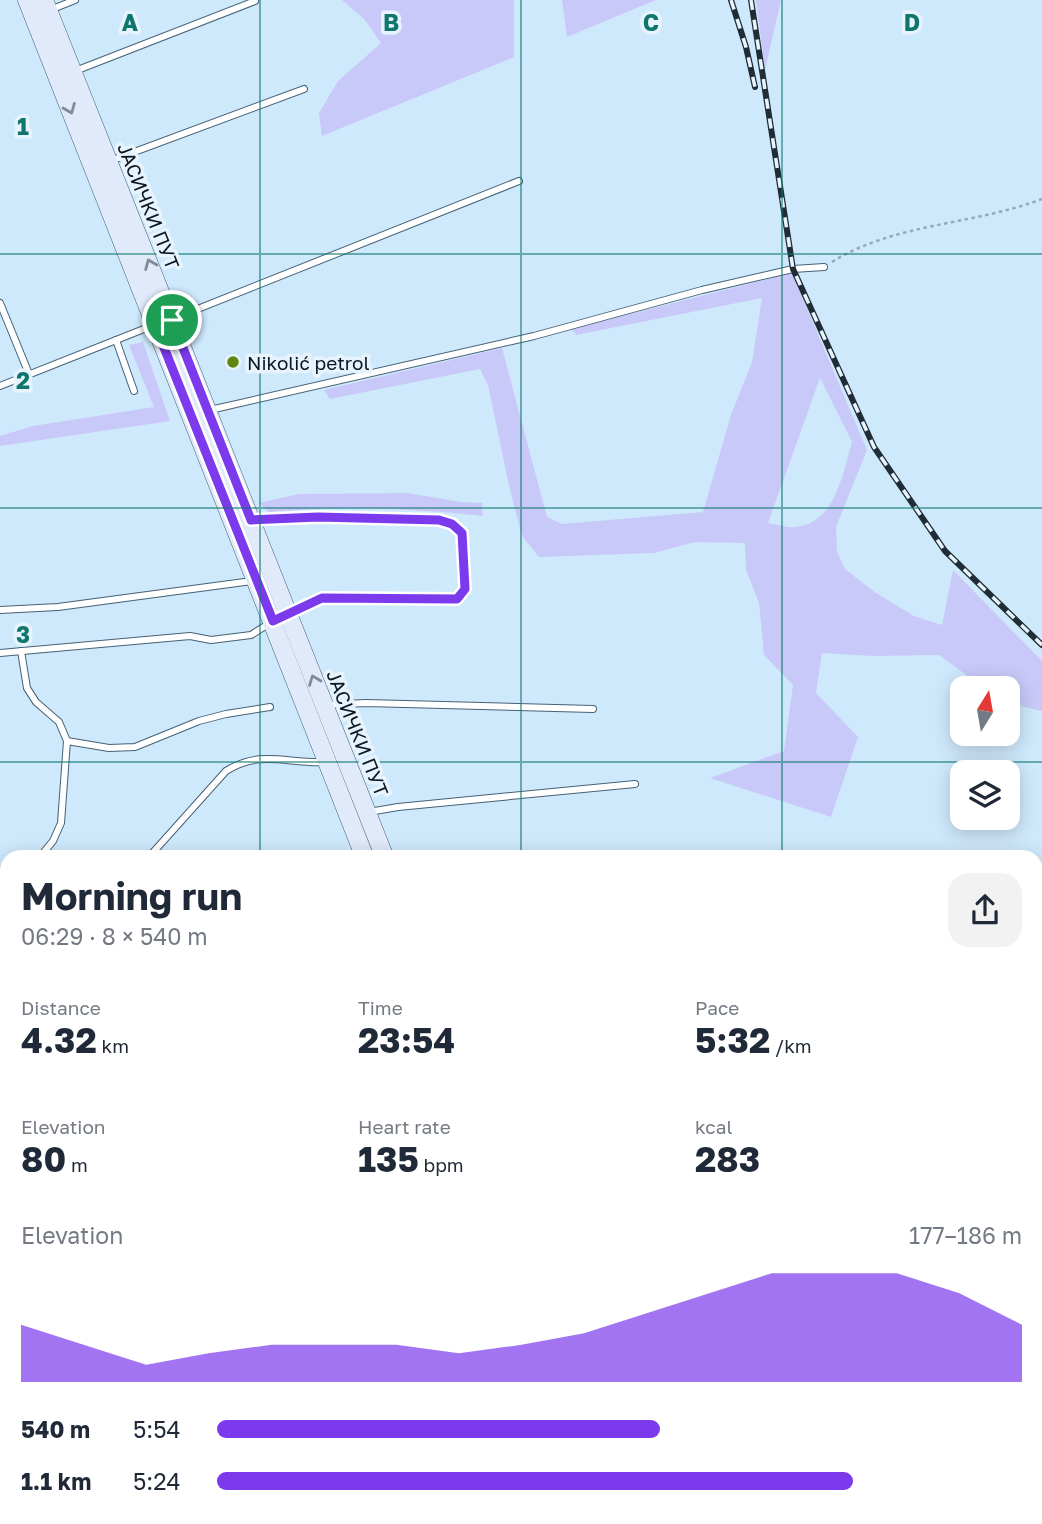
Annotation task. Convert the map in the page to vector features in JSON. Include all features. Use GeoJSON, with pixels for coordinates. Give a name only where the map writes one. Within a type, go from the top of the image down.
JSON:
{"type":"FeatureCollection","features":[{"type":"Feature","properties":{"kind":"main road","name":"ЈАСИЧКИ ПУТ"},"geometry":{"type":"LineString","coordinates":[[27,0],[109,162],[163,322],[191,417],[242,522],[281,617],[324,705],[335,759]]}},
{"type":"Feature","properties":{"kind":"main road","name":"ЈАСИЧКИ ПУТ"},"geometry":{"type":"LineString","coordinates":[[46,5],[65,74],[163,322],[209,411],[256,580],[281,617],[305,709],[335,759],[358,816],[379,850]]}},
{"type":"Feature","properties":{"kind":"main road","name":"ЈАСИЧКИ ПУТ"},"geometry":{"type":"LineString","coordinates":[[358,816],[364,850]]}},
{"type":"Feature","properties":{"kind":"lane"},"geometry":{"type":"LineString","coordinates":[[46,5],[75,0]]}},
{"type":"Feature","properties":{"kind":"lane"},"geometry":{"type":"LineString","coordinates":[[65,74],[255,1]]}},
{"type":"Feature","properties":{"kind":"lane"},"geometry":{"type":"LineString","coordinates":[[109,162],[304,89]]}},
{"type":"Feature","properties":{"kind":"lane"},"geometry":{"type":"LineString","coordinates":[[0,386],[519,181]]}},
{"type":"Feature","properties":{"kind":"lane"},"geometry":{"type":"LineString","coordinates":[[191,417],[534,336],[702,290],[793,269],[824,267]]}},
{"type":"Feature","properties":{"kind":"lane"},"geometry":{"type":"LineString","coordinates":[[0,303],[29,374]]}},
{"type":"Feature","properties":{"kind":"lane"},"geometry":{"type":"LineString","coordinates":[[116,340],[134,391]]}},
{"type":"Feature","properties":{"kind":"lane"},"geometry":{"type":"LineString","coordinates":[[0,653],[190,636],[211,640],[251,635],[322,598],[457,599],[465,589],[462,533],[452,524],[439,520],[318,517],[242,522]]}},
{"type":"Feature","properties":{"kind":"lane"},"geometry":{"type":"LineString","coordinates":[[0,610],[58,607],[256,580]]}},
{"type":"Feature","properties":{"kind":"lane"},"geometry":{"type":"LineString","coordinates":[[20,651],[27,688],[36,702],[59,722],[67,741],[61,823],[54,841],[46,850]]}},
{"type":"Feature","properties":{"kind":"lane"},"geometry":{"type":"LineString","coordinates":[[305,709],[324,705],[366,703],[593,709]]}},
{"type":"Feature","properties":{"kind":"lane"},"geometry":{"type":"LineString","coordinates":[[67,741],[109,748],[135,747],[205,719],[270,707]]}},
{"type":"Feature","properties":{"kind":"lane"},"geometry":{"type":"LineString","coordinates":[[155,850],[226,771],[241,762],[257,758],[335,759]]}},
{"type":"Feature","properties":{"kind":"lane"},"geometry":{"type":"LineString","coordinates":[[358,816],[398,807],[635,784]]}},
{"type":"Feature","properties":{"kind":"path"},"geometry":{"type":"LineString","coordinates":[[824,267],[856,248],[882,239],[1042,199]]}},
{"type":"Feature","properties":{"kind":"shaded area"},"geometry":{"type":"Polygon","coordinates":[[[342,0],[514,0],[514,57],[322,136],[319,113],[338,81],[381,43],[365,20],[342,0]]]}},
{"type":"Feature","properties":{"kind":"shaded area"},"geometry":{"type":"Polygon","coordinates":[[[562,0],[656,0],[567,37],[562,0]]]}},
{"type":"Feature","properties":{"kind":"shaded area"},"geometry":{"type":"Polygon","coordinates":[[[756,0],[781,0],[765,70],[756,0]]]}},
{"type":"Feature","properties":{"kind":"shaded area"},"geometry":{"type":"Polygon","coordinates":[[[792,273],[867,450],[836,527],[837,552],[845,569],[876,593],[914,616],[942,625],[953,570],[1042,661],[1042,711],[1020,706],[1020,676],[968,676],[939,655],[872,656],[822,653],[816,693],[858,737],[831,817],[710,778],[784,751],[793,685],[764,655],[759,603],[746,570],[745,543],[695,542],[654,553],[539,557],[522,536],[488,385],[480,369],[330,399],[324,390],[502,348],[547,517],[562,524],[703,512],[731,415],[752,362],[762,298],[576,335],[571,329],[792,273]],[[820,378],[768,523],[795,527],[809,524],[820,517],[828,507],[841,482],[852,442],[820,378]]]}},
{"type":"Feature","properties":{"kind":"shaded area"},"geometry":{"type":"Polygon","coordinates":[[[143,342],[170,421],[0,446],[0,436],[33,426],[154,407],[129,345],[143,342]]]}},
{"type":"Feature","properties":{"kind":"shaded area"},"geometry":{"type":"Polygon","coordinates":[[[407,493],[482,503],[483,516],[376,509],[269,512],[259,503],[299,494],[407,493]]]}},
{"type":"Feature","properties":{"kind":"railway"},"geometry":{"type":"LineString","coordinates":[[731,0],[755,87]]}},
{"type":"Feature","properties":{"kind":"railway"},"geometry":{"type":"LineString","coordinates":[[751,0],[793,269],[874,447],[945,551],[1042,645]]}},
{"type":"Feature","properties":{"kind":"place","name":"Nikolić petrol"},"geometry":{"type":"Point","coordinates":[233,362]}},
{"type":"Feature","properties":{"kind":"route"},"geometry":{"type":"LineString","coordinates":[[172,320],[251,520],[318,517],[439,520],[452,524],[462,533],[463,594],[457,599],[322,598],[273,621],[155,325],[172,320]]}}]}
